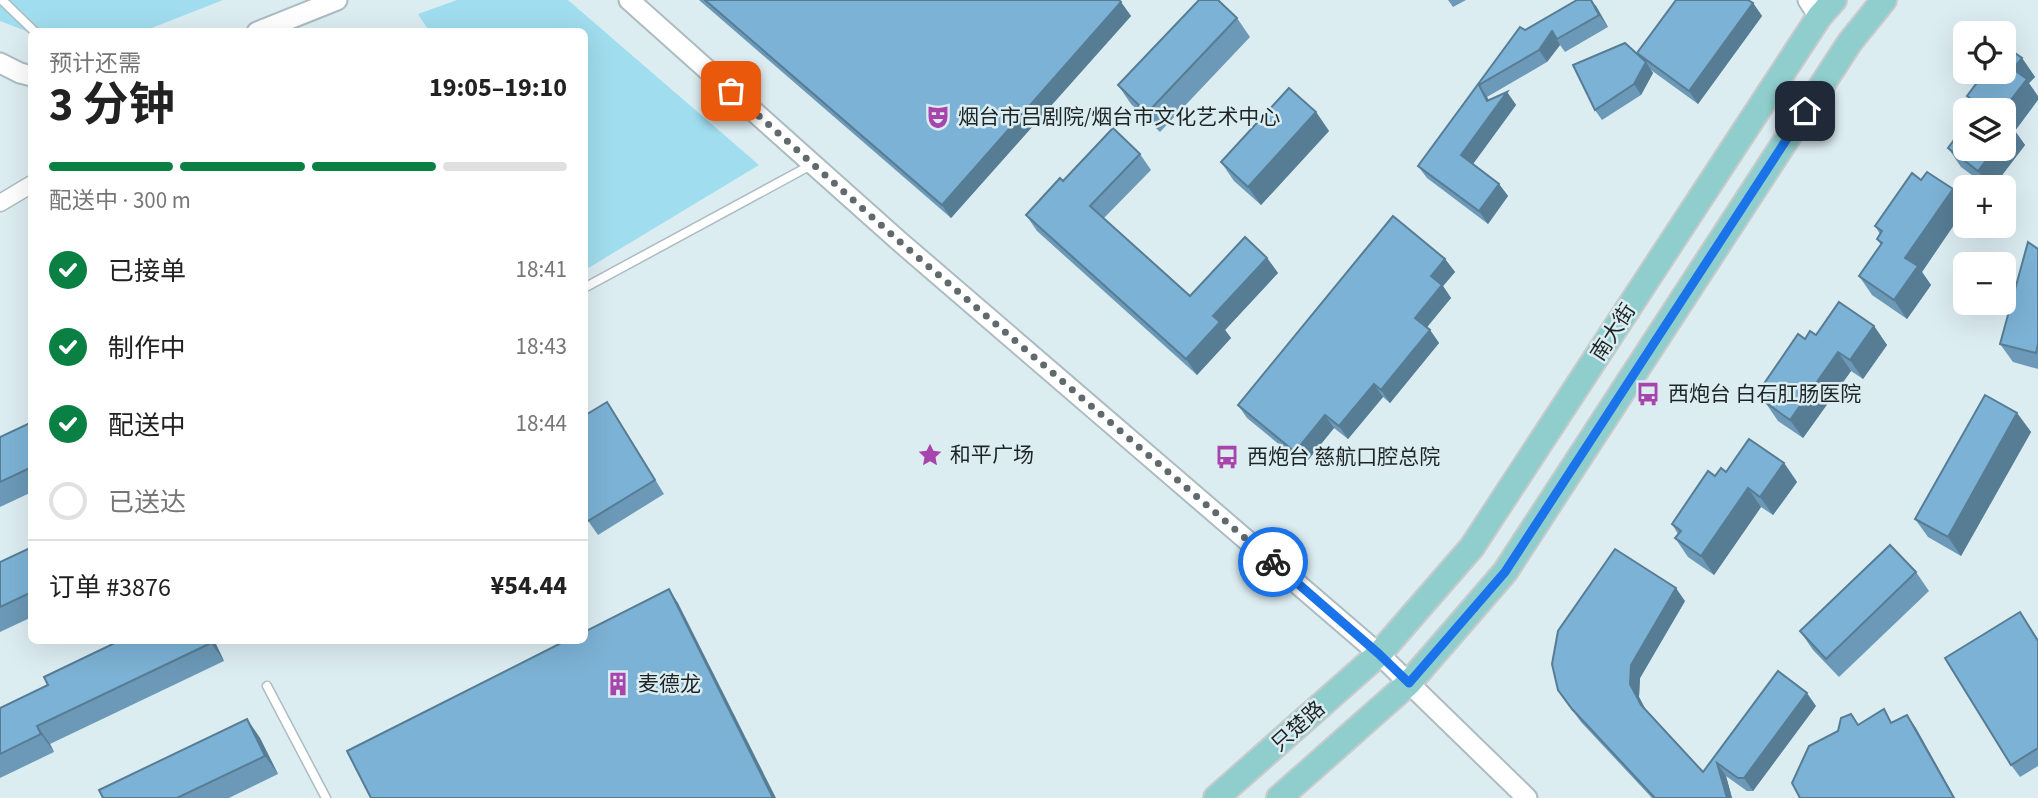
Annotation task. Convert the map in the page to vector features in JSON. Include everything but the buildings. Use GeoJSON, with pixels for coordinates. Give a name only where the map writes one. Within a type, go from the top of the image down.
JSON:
{"type":"FeatureCollection","features":[{"type":"Feature","properties":{"kind":"main road","name":"南大街"},"geometry":{"type":"LineString","coordinates":[[1409,683],[1505,572],[1850,42],[1884,0]]}},
{"type":"Feature","properties":{"kind":"main road","name":"南大街"},"geometry":{"type":"LineString","coordinates":[[1379,654],[1472,547],[1820,6]]}},
{"type":"Feature","properties":{"kind":"main road","name":"只楚路"},"geometry":{"type":"LineString","coordinates":[[1216,798],[1379,654]]}},
{"type":"Feature","properties":{"kind":"main road","name":"只楚路"},"geometry":{"type":"LineString","coordinates":[[1279,798],[1409,683]]}},
{"type":"Feature","properties":{"kind":"street"},"geometry":{"type":"LineString","coordinates":[[267,28],[337,0]]}},
{"type":"Feature","properties":{"kind":"street"},"geometry":{"type":"LineString","coordinates":[[629,0],[909,250],[1379,654],[1527,798]]}},
{"type":"Feature","properties":{"kind":"street"},"geometry":{"type":"LineString","coordinates":[[0,63],[28,75]]}},
{"type":"Feature","properties":{"kind":"street"},"geometry":{"type":"LineString","coordinates":[[0,202],[28,186]]}},
{"type":"Feature","properties":{"kind":"lane"},"geometry":{"type":"LineString","coordinates":[[2,0],[30,28]]}},
{"type":"Feature","properties":{"kind":"lane"},"geometry":{"type":"LineString","coordinates":[[588,286],[813,164]]}},
{"type":"Feature","properties":{"kind":"lane"},"geometry":{"type":"LineString","coordinates":[[267,686],[326,798]]}},
{"type":"Feature","properties":{"kind":"shaded area"},"geometry":{"type":"Polygon","coordinates":[[[0,0],[223,0],[152,28],[28,28],[28,32],[0,21],[0,0]]]}},
{"type":"Feature","properties":{"kind":"shaded area"},"geometry":{"type":"Polygon","coordinates":[[[457,0],[568,0],[759,165],[588,268],[588,28],[427,28],[418,14],[457,0]]]}},
{"type":"Feature","properties":{"kind":"way so far"},"geometry":{"type":"LineString","coordinates":[[731,91],[899,241],[1273,562]]}},
{"type":"Feature","properties":{"kind":"place","name":"烟台市吕剧院/烟台市文化艺术中心"},"geometry":{"type":"Point","coordinates":[938,117]}},
{"type":"Feature","properties":{"kind":"place","name":"西炮台 白石肛肠医院"},"geometry":{"type":"Point","coordinates":[1648,394]}},
{"type":"Feature","properties":{"kind":"place","name":"和平广场"},"geometry":{"type":"Point","coordinates":[930,455]}},
{"type":"Feature","properties":{"kind":"place","name":"西炮台 慈航口腔总院"},"geometry":{"type":"Point","coordinates":[1227,457]}},
{"type":"Feature","properties":{"kind":"place","name":"麦德龙"},"geometry":{"type":"Point","coordinates":[618,684]}},
{"type":"Feature","properties":{"kind":"route"},"geometry":{"type":"LineString","coordinates":[[1273,562],[1409,683],[1505,572],[1805,111]]}}]}
